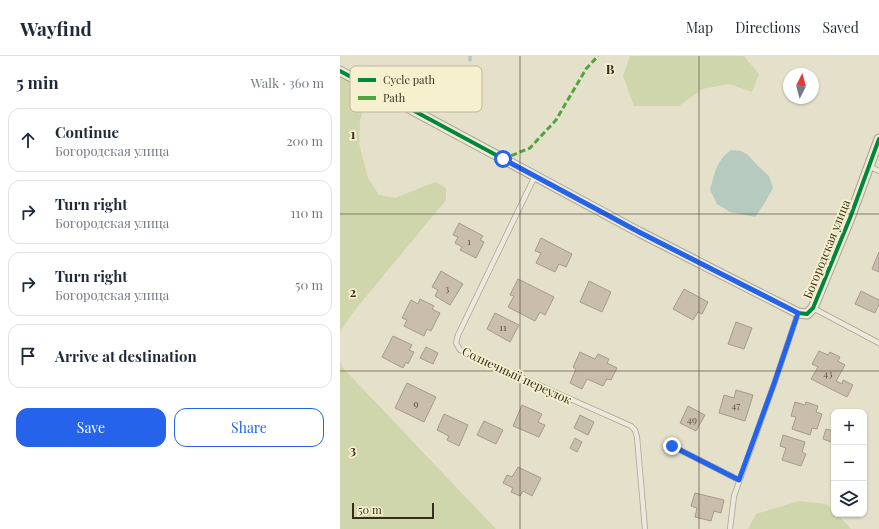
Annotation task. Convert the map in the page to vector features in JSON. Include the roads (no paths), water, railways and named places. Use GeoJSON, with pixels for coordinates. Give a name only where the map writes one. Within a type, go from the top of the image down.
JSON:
{"type":"FeatureCollection","features":[{"type":"Feature","properties":{"kind":"street","name":"Богородская улица"},"geometry":{"type":"LineString","coordinates":[[340,71],[350,76]]}},
{"type":"Feature","properties":{"kind":"street","name":"Богородская улица"},"geometry":{"type":"LineString","coordinates":[[416,112],[695,261],[798,313],[807,314],[813,308],[850,218],[879,139]]}},
{"type":"Feature","properties":{"kind":"lane"},"geometry":{"type":"LineString","coordinates":[[869,166],[879,171]]}},
{"type":"Feature","properties":{"kind":"lane","name":"Солнечный переулок"},"geometry":{"type":"LineString","coordinates":[[535,176],[458,335],[456,343],[460,350],[631,426],[635,430],[637,437],[645,529]]}},
{"type":"Feature","properties":{"kind":"lane"},"geometry":{"type":"LineString","coordinates":[[813,308],[879,343]]}},
{"type":"Feature","properties":{"kind":"lane","name":"Богородская улица"},"geometry":{"type":"LineString","coordinates":[[730,529],[734,496],[739,480],[798,313]]}},
{"type":"Feature","properties":{"kind":"lane"},"geometry":{"type":"LineString","coordinates":[[672,446],[739,480]]}}]}
